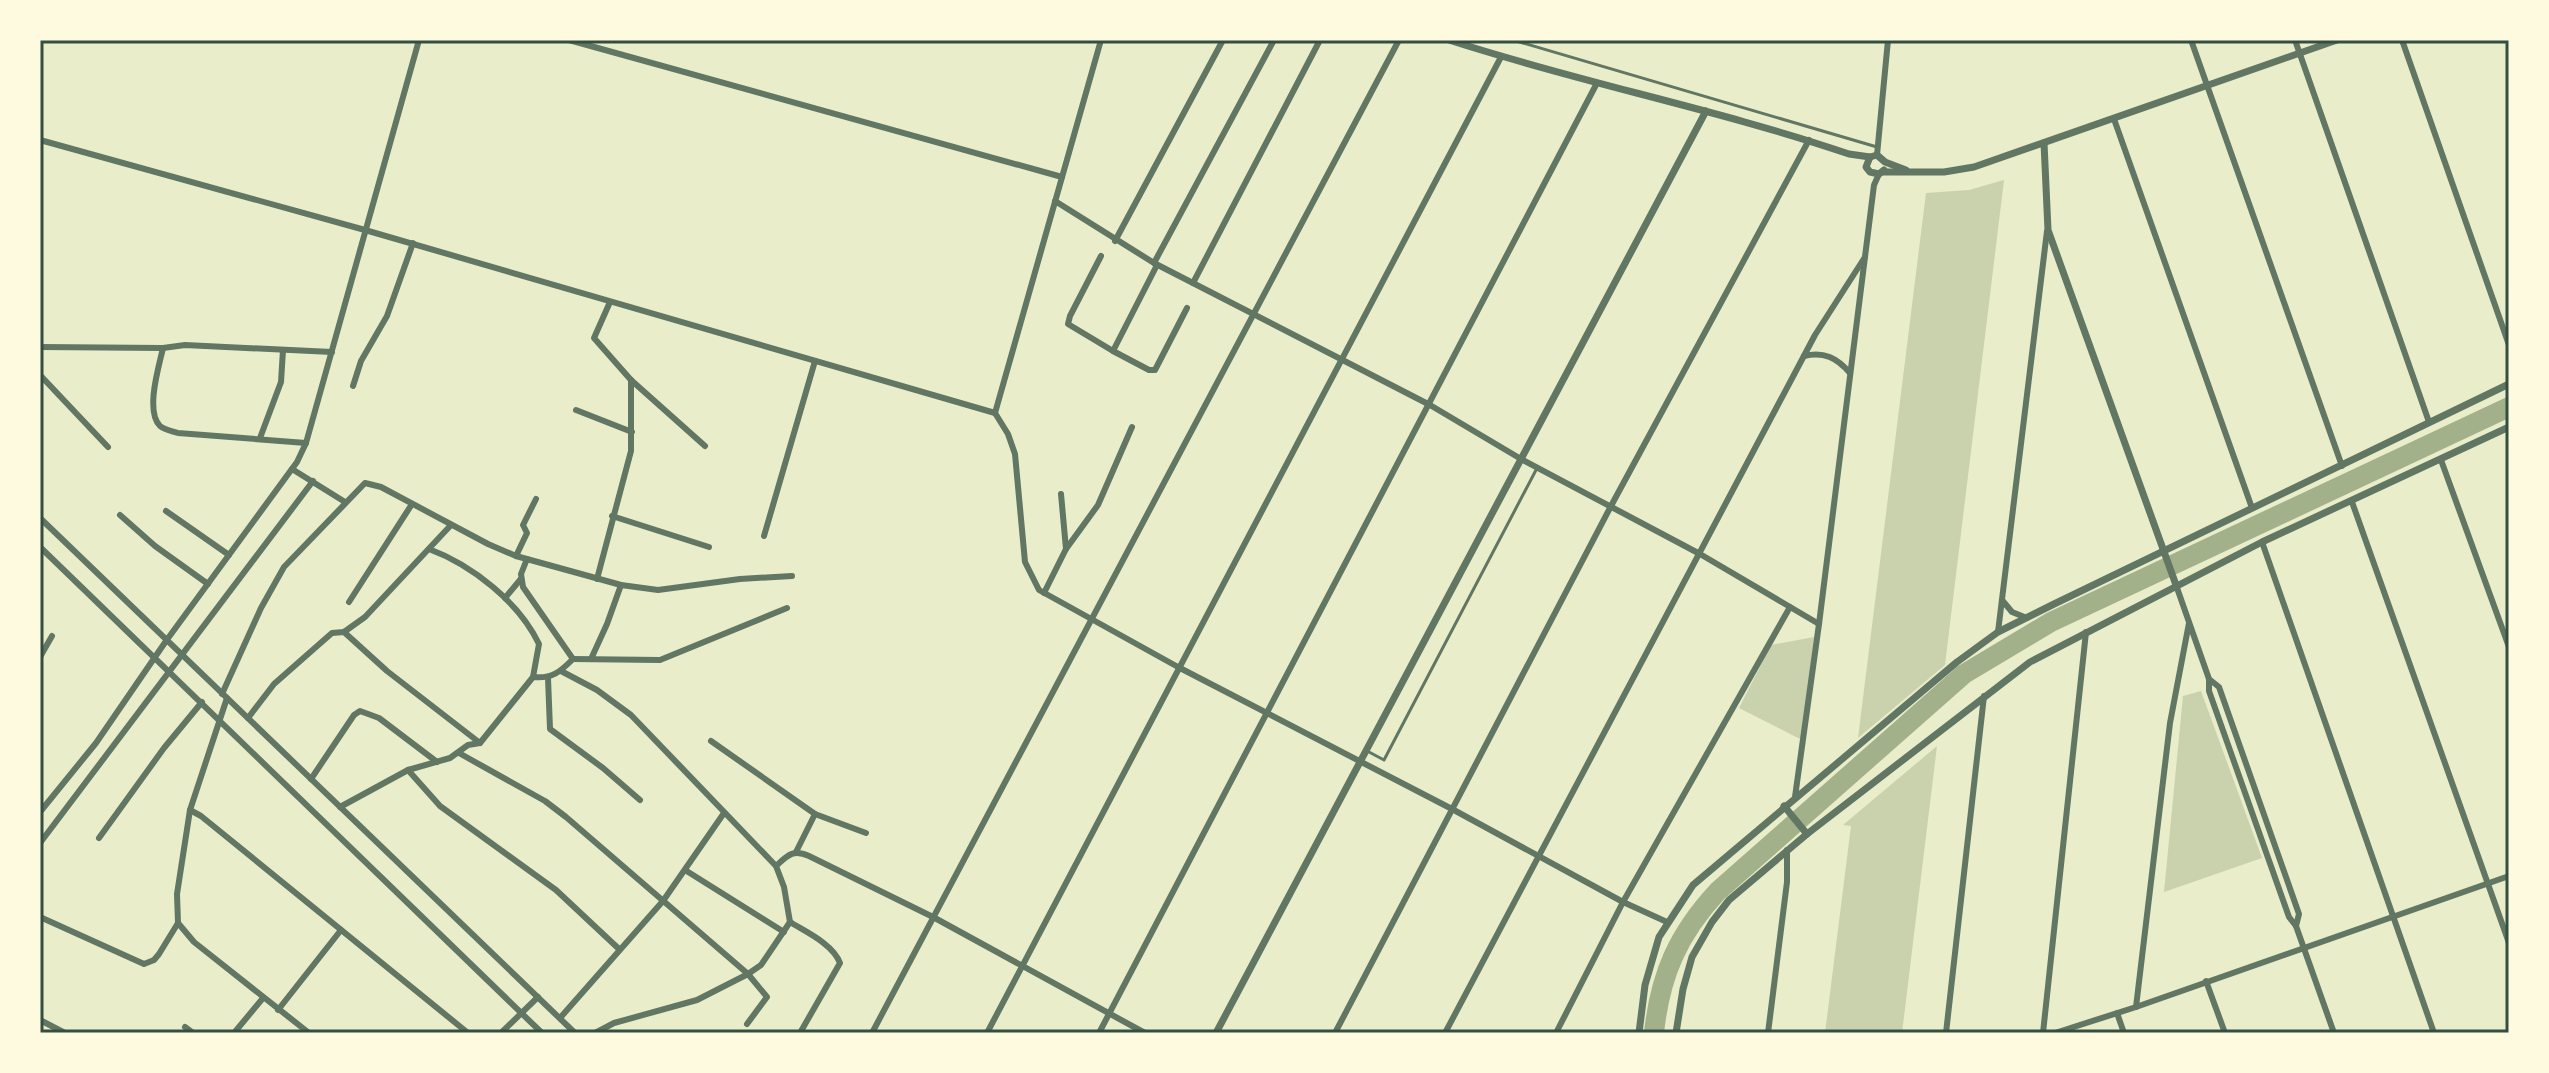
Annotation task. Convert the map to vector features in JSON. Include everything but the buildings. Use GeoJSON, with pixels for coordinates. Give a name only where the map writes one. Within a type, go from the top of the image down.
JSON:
{"type":"FeatureCollection","features":[{"type":"Feature","properties":{"kind":"street"},"geometry":{"type":"LineString","coordinates":[[40,812],[96,743],[154,657],[292,469],[306,443],[419,40]]}},
{"type":"Feature","properties":{"kind":"street"},"geometry":{"type":"LineString","coordinates":[[569,40],[1062,177]]}},
{"type":"Feature","properties":{"kind":"street"},"geometry":{"type":"LineString","coordinates":[[995,413],[1101,40]]}},
{"type":"Feature","properties":{"kind":"street"},"geometry":{"type":"LineString","coordinates":[[1115,241],[1223,40]]}},
{"type":"Feature","properties":{"kind":"street"},"geometry":{"type":"LineString","coordinates":[[1113,351],[1274,40]]}},
{"type":"Feature","properties":{"kind":"street"},"geometry":{"type":"LineString","coordinates":[[1193,283],[1320,40]]}},
{"type":"Feature","properties":{"kind":"street"},"geometry":{"type":"LineString","coordinates":[[872,1033],[1399,40]]}},
{"type":"Feature","properties":{"kind":"street"},"geometry":{"type":"LineString","coordinates":[[1449,40],[1501,57],[1809,140],[1849,154],[1874,171],[1927,172],[1959,170],[2044,143],[2337,40]]}},
{"type":"Feature","properties":{"kind":"street"},"geometry":{"type":"LineString","coordinates":[[1795,797],[1874,185],[1888,40]]}},
{"type":"Feature","properties":{"kind":"street"},"geometry":{"type":"LineString","coordinates":[[2191,40],[2342,466]]}},
{"type":"Feature","properties":{"kind":"street"},"geometry":{"type":"LineString","coordinates":[[2295,40],[2429,422]]}},
{"type":"Feature","properties":{"kind":"street"},"geometry":{"type":"LineString","coordinates":[[2402,40],[2509,345]]}},
{"type":"Feature","properties":{"kind":"street"},"geometry":{"type":"LineString","coordinates":[[987,1033],[1501,57]]}},
{"type":"Feature","properties":{"kind":"street"},"geometry":{"type":"LineString","coordinates":[[1099,1033],[1597,83]]}},
{"type":"Feature","properties":{"kind":"street"},"geometry":{"type":"LineString","coordinates":[[1216,1033],[1706,111]]}},
{"type":"Feature","properties":{"kind":"street"},"geometry":{"type":"LineString","coordinates":[[2114,119],[2252,508]]}},
{"type":"Feature","properties":{"kind":"street"},"geometry":{"type":"LineString","coordinates":[[40,140],[413,243],[995,413],[1008,434],[1015,454],[1025,562],[1033,581],[1044,593],[1178,667],[1269,712],[1623,902],[1667,922]]}},
{"type":"Feature","properties":{"kind":"street"},"geometry":{"type":"LineString","coordinates":[[1335,1033],[1611,506],[1809,140]]}},
{"type":"Feature","properties":{"kind":"street"},"geometry":{"type":"LineString","coordinates":[[1998,632],[2048,230],[2044,143]]}},
{"type":"Feature","properties":{"kind":"street"},"geometry":{"type":"LineString","coordinates":[[1849,154],[1875,153],[1885,162],[1906,170]]}},
{"type":"Feature","properties":{"kind":"street"},"geometry":{"type":"LineString","coordinates":[[1874,171],[1885,162]]}},
{"type":"Feature","properties":{"kind":"street"},"geometry":{"type":"LineString","coordinates":[[1055,201],[1156,264],[1430,405],[1521,459],[1700,554],[1819,624]]}},
{"type":"Feature","properties":{"kind":"street"},"geometry":{"type":"LineString","coordinates":[[2048,230],[2175,580],[2209,679],[2209,691],[2289,917],[2304,946],[2334,1033]]}},
{"type":"Feature","properties":{"kind":"street"},"geometry":{"type":"LineString","coordinates":[[353,386],[361,361],[387,316],[413,243]]}},
{"type":"Feature","properties":{"kind":"street"},"geometry":{"type":"LineString","coordinates":[[1101,256],[1068,324],[1113,351],[1149,370],[1155,370],[1187,308]]}},
{"type":"Feature","properties":{"kind":"street"},"geometry":{"type":"LineString","coordinates":[[1445,1033],[1804,356],[1865,257]]}},
{"type":"Feature","properties":{"kind":"street"},"geometry":{"type":"LineString","coordinates":[[610,302],[594,338],[631,380],[705,446]]}},
{"type":"Feature","properties":{"kind":"street"},"geometry":{"type":"LineString","coordinates":[[40,347],[163,348],[185,345],[332,352]]}},
{"type":"Feature","properties":{"kind":"street"},"geometry":{"type":"LineString","coordinates":[[163,348],[153,399],[154,415],[163,429],[178,433],[306,443]]}},
{"type":"Feature","properties":{"kind":"street"},"geometry":{"type":"LineString","coordinates":[[260,438],[281,382],[283,350]]}},
{"type":"Feature","properties":{"kind":"street"},"geometry":{"type":"LineString","coordinates":[[1804,356],[1816,353],[1826,355],[1843,365],[1850,374]]}},
{"type":"Feature","properties":{"kind":"street"},"geometry":{"type":"LineString","coordinates":[[764,536],[815,361]]}},
{"type":"Feature","properties":{"kind":"street"},"geometry":{"type":"LineString","coordinates":[[40,375],[108,447]]}},
{"type":"Feature","properties":{"kind":"street"},"geometry":{"type":"LineString","coordinates":[[597,579],[631,451],[631,380]]}},
{"type":"Feature","properties":{"kind":"street"},"geometry":{"type":"LineString","coordinates":[[1639,1033],[1650,961],[1667,922],[1693,885],[1787,809],[1795,797],[1920,692],[1998,632],[2166,555],[2252,508],[2509,384]]}},
{"type":"Feature","properties":{"kind":"street"},"geometry":{"type":"LineString","coordinates":[[576,410],[632,432]]}},
{"type":"Feature","properties":{"kind":"street"},"geometry":{"type":"LineString","coordinates":[[1044,593],[1066,549],[1098,505],[1132,427]]}},
{"type":"Feature","properties":{"kind":"street"},"geometry":{"type":"LineString","coordinates":[[1676,1033],[1686,973],[1699,943],[1729,900],[1787,850],[1804,830],[2030,662],[2175,580],[2352,502],[2509,427]]}},
{"type":"Feature","properties":{"kind":"street"},"geometry":{"type":"LineString","coordinates":[[2441,460],[2509,647]]}},
{"type":"Feature","properties":{"kind":"street"},"geometry":{"type":"LineString","coordinates":[[292,469],[345,502]]}},
{"type":"Feature","properties":{"kind":"street"},"geometry":{"type":"LineString","coordinates":[[40,843],[313,481]]}},
{"type":"Feature","properties":{"kind":"street"},"geometry":{"type":"LineString","coordinates":[[40,917],[144,964],[154,960],[178,923],[177,894],[190,810],[225,696],[261,608],[284,567],[365,483],[373,484],[516,556],[621,585],[658,590],[740,579],[792,576]]}},
{"type":"Feature","properties":{"kind":"street"},"geometry":{"type":"LineString","coordinates":[[1061,494],[1066,549]]}},
{"type":"Feature","properties":{"kind":"street"},"geometry":{"type":"LineString","coordinates":[[516,556],[527,533],[523,525],[536,499]]}},
{"type":"Feature","properties":{"kind":"street"},"geometry":{"type":"LineString","coordinates":[[2352,502],[2509,943]]}},
{"type":"Feature","properties":{"kind":"street"},"geometry":{"type":"LineString","coordinates":[[349,602],[412,504]]}},
{"type":"Feature","properties":{"kind":"street"},"geometry":{"type":"LineString","coordinates":[[166,511],[229,555]]}},
{"type":"Feature","properties":{"kind":"street"},"geometry":{"type":"LineString","coordinates":[[120,515],[155,546],[208,584]]}},
{"type":"Feature","properties":{"kind":"street"},"geometry":{"type":"LineString","coordinates":[[612,516],[709,547]]}},
{"type":"Feature","properties":{"kind":"street"},"geometry":{"type":"LineString","coordinates":[[40,518],[575,1033]]}},
{"type":"Feature","properties":{"kind":"street"},"geometry":{"type":"LineString","coordinates":[[248,718],[274,684],[332,633],[344,632],[365,617],[451,525]]}},
{"type":"Feature","properties":{"kind":"street"},"geometry":{"type":"LineString","coordinates":[[2262,542],[2434,1033]]}},
{"type":"Feature","properties":{"kind":"street"},"geometry":{"type":"LineString","coordinates":[[40,547],[542,1033]]}},
{"type":"Feature","properties":{"kind":"street"},"geometry":{"type":"LineString","coordinates":[[340,807],[408,770],[437,762],[459,753],[468,745],[480,743],[533,677],[539,644],[527,625],[505,598],[456,562],[429,549]]}},
{"type":"Feature","properties":{"kind":"street"},"geometry":{"type":"LineString","coordinates":[[505,598],[520,580],[527,559]]}},
{"type":"Feature","properties":{"kind":"street"},"geometry":{"type":"LineString","coordinates":[[520,580],[573,659]]}},
{"type":"Feature","properties":{"kind":"street"},"geometry":{"type":"LineString","coordinates":[[591,659],[621,585]]}},
{"type":"Feature","properties":{"kind":"street"},"geometry":{"type":"LineString","coordinates":[[2002,600],[2012,612],[2027,618]]}},
{"type":"Feature","properties":{"kind":"street"},"geometry":{"type":"LineString","coordinates":[[1556,1033],[1623,902],[1790,607]]}},
{"type":"Feature","properties":{"kind":"street"},"geometry":{"type":"LineString","coordinates":[[533,677],[548,678],[573,659],[660,660],[787,608]]}},
{"type":"Feature","properties":{"kind":"street"},"geometry":{"type":"LineString","coordinates":[[2136,1007],[2170,723],[2189,622]]}},
{"type":"Feature","properties":{"kind":"street"},"geometry":{"type":"LineString","coordinates":[[344,632],[387,671],[480,743]]}},
{"type":"Feature","properties":{"kind":"street"},"geometry":{"type":"LineString","coordinates":[[2043,1033],[2086,632]]}},
{"type":"Feature","properties":{"kind":"street"},"geometry":{"type":"LineString","coordinates":[[40,657],[52,636]]}},
{"type":"Feature","properties":{"kind":"street"},"geometry":{"type":"LineString","coordinates":[[561,671],[597,690],[631,715],[776,866],[784,887],[790,922],[761,965],[748,974],[697,1000],[614,1023],[595,1033]]}},
{"type":"Feature","properties":{"kind":"street"},"geometry":{"type":"LineString","coordinates":[[548,678],[550,729],[640,800]]}},
{"type":"Feature","properties":{"kind":"street"},"geometry":{"type":"LineString","coordinates":[[1946,1033],[1984,696]]}},
{"type":"Feature","properties":{"kind":"street"},"geometry":{"type":"LineString","coordinates":[[99,838],[164,748],[202,702]]}},
{"type":"Feature","properties":{"kind":"street"},"geometry":{"type":"LineString","coordinates":[[311,779],[354,715],[360,711],[379,718],[437,762]]}},
{"type":"Feature","properties":{"kind":"street"},"geometry":{"type":"LineString","coordinates":[[711,741],[815,814],[866,833]]}},
{"type":"Feature","properties":{"kind":"street"},"geometry":{"type":"LineString","coordinates":[[459,753],[545,801],[748,974],[767,997],[747,1024]]}},
{"type":"Feature","properties":{"kind":"street"},"geometry":{"type":"LineString","coordinates":[[408,770],[440,806],[556,890],[619,949]]}},
{"type":"Feature","properties":{"kind":"street"},"geometry":{"type":"LineString","coordinates":[[1787,809],[1804,830]]}},
{"type":"Feature","properties":{"kind":"street"},"geometry":{"type":"LineString","coordinates":[[190,810],[468,1033]]}},
{"type":"Feature","properties":{"kind":"street"},"geometry":{"type":"LineString","coordinates":[[560,1018],[663,901],[724,813]]}},
{"type":"Feature","properties":{"kind":"street"},"geometry":{"type":"LineString","coordinates":[[776,866],[796,852],[815,814]]}},
{"type":"Feature","properties":{"kind":"street"},"geometry":{"type":"LineString","coordinates":[[1768,1033],[1787,882],[1787,850]]}},
{"type":"Feature","properties":{"kind":"street"},"geometry":{"type":"LineString","coordinates":[[796,852],[933,917],[1145,1033]]}},
{"type":"Feature","properties":{"kind":"street"},"geometry":{"type":"LineString","coordinates":[[685,870],[784,932]]}},
{"type":"Feature","properties":{"kind":"street"},"geometry":{"type":"LineString","coordinates":[[2055,1033],[2509,876]]}},
{"type":"Feature","properties":{"kind":"street"},"geometry":{"type":"LineString","coordinates":[[790,922],[830,949],[840,963],[800,1033]]}},
{"type":"Feature","properties":{"kind":"street"},"geometry":{"type":"LineString","coordinates":[[178,923],[194,942],[309,1033]]}},
{"type":"Feature","properties":{"kind":"street"},"geometry":{"type":"LineString","coordinates":[[278,1010],[341,930]]}},
{"type":"Feature","properties":{"kind":"street"},"geometry":{"type":"LineString","coordinates":[[2206,981],[2225,1033]]}},
{"type":"Feature","properties":{"kind":"street"},"geometry":{"type":"LineString","coordinates":[[501,1033],[538,997]]}},
{"type":"Feature","properties":{"kind":"street"},"geometry":{"type":"LineString","coordinates":[[234,1033],[263,998]]}},
{"type":"Feature","properties":{"kind":"street"},"geometry":{"type":"LineString","coordinates":[[2117,1013],[2124,1033]]}},
{"type":"Feature","properties":{"kind":"street"},"geometry":{"type":"LineString","coordinates":[[40,1020],[65,1033]]}},
{"type":"Feature","properties":{"kind":"street"},"geometry":{"type":"LineString","coordinates":[[185,1027],[193,1033]]}},
{"type":"Feature","properties":{"kind":"lane"},"geometry":{"type":"LineString","coordinates":[[1513,40],[1875,153]]}},
{"type":"Feature","properties":{"kind":"lane"},"geometry":{"type":"LineString","coordinates":[[1379,771],[1538,468]]}},
{"type":"Feature","properties":{"kind":"lane"},"geometry":{"type":"LineString","coordinates":[[1365,750],[1384,760]]}},
{"type":"Feature","properties":{"kind":"green space"},"geometry":{"type":"Polygon","coordinates":[[[2004,180],[1945,665],[1858,738],[1926,193],[1969,190],[2004,180]]]}},
{"type":"Feature","properties":{"kind":"green space"},"geometry":{"type":"Polygon","coordinates":[[[1814,637],[1802,740],[1739,708],[1771,645],[1814,637]]]}},
{"type":"Feature","properties":{"kind":"green space"},"geometry":{"type":"Polygon","coordinates":[[[2201,691],[2262,858],[2164,892],[2183,696],[2201,691]]]}},
{"type":"Feature","properties":{"kind":"green space"},"geometry":{"type":"Polygon","coordinates":[[[1937,746],[1902,1033],[1825,1033],[1851,826],[1843,825],[1937,746]]]}},
{"type":"Feature","properties":{"kind":"waterway"},"geometry":{"type":"LineString","coordinates":[[1654,1033],[1661,992],[1673,956],[1704,907],[1718,891],[1964,674],[2051,622],[2509,407]]}}]}
